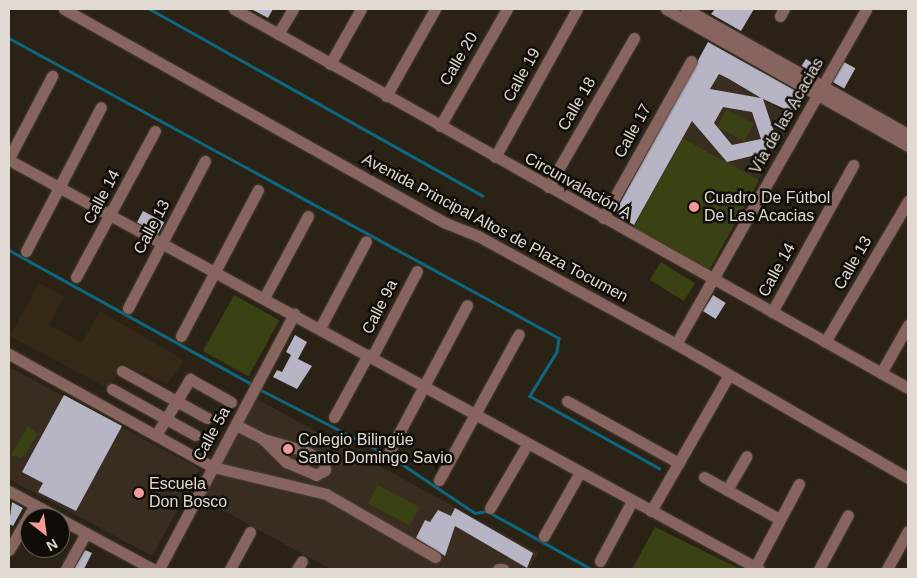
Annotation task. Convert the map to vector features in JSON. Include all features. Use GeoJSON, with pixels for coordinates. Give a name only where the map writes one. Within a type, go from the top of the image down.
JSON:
{"type":"FeatureCollection","features":[{"type":"Feature","properties":{"kind":"street","name":"Avenida Principal Altos de Plaza Tocumen"},"geometry":{"type":"LineString","coordinates":[[64,9],[446,223],[478,236],[676,344],[908,478]]}},
{"type":"Feature","properties":{"kind":"street","name":"Circunvalación A"},"geometry":{"type":"LineString","coordinates":[[234,9],[712,280],[908,388]]}},
{"type":"Feature","properties":{"kind":"street"},"geometry":{"type":"LineString","coordinates":[[278,34],[293,9]]}},
{"type":"Feature","properties":{"kind":"street"},"geometry":{"type":"LineString","coordinates":[[330,64],[361,9]]}},
{"type":"Feature","properties":{"kind":"street"},"geometry":{"type":"LineString","coordinates":[[386,96],[435,9]]}},
{"type":"Feature","properties":{"kind":"street","name":"Calle 20"},"geometry":{"type":"LineString","coordinates":[[440,126],[507,9]]}},
{"type":"Feature","properties":{"kind":"street","name":"Calle 19"},"geometry":{"type":"LineString","coordinates":[[495,157],[577,9]]}},
{"type":"Feature","properties":{"kind":"street"},"geometry":{"type":"LineString","coordinates":[[666,9],[684,12],[820,90],[908,146]]}},
{"type":"Feature","properties":{"kind":"street","name":"Vía de las Acacias"},"geometry":{"type":"LineString","coordinates":[[676,344],[866,9]]}},
{"type":"Feature","properties":{"kind":"street","name":"Calle 18"},"geometry":{"type":"LineString","coordinates":[[548,187],[634,38]]}},
{"type":"Feature","properties":{"kind":"street","name":"Calle 17"},"geometry":{"type":"LineString","coordinates":[[603,218],[691,61]]}},
{"type":"Feature","properties":{"kind":"street"},"geometry":{"type":"LineString","coordinates":[[52,76],[9,159],[320,328],[632,501],[757,568],[779,519],[799,484]]}},
{"type":"Feature","properties":{"kind":"street"},"geometry":{"type":"LineString","coordinates":[[820,90],[908,134]]}},
{"type":"Feature","properties":{"kind":"street"},"geometry":{"type":"LineString","coordinates":[[26,251],[101,107]]}},
{"type":"Feature","properties":{"kind":"street","name":"Calle 14"},"geometry":{"type":"LineString","coordinates":[[76,278],[155,131]]}},
{"type":"Feature","properties":{"kind":"street","name":"Calle 13"},"geometry":{"type":"LineString","coordinates":[[128,308],[206,161]]}},
{"type":"Feature","properties":{"kind":"street","name":"Calle 14"},"geometry":{"type":"LineString","coordinates":[[772,312],[853,165]]}},
{"type":"Feature","properties":{"kind":"street"},"geometry":{"type":"LineString","coordinates":[[181,336],[258,190]]}},
{"type":"Feature","properties":{"kind":"street","name":"Calle 13"},"geometry":{"type":"LineString","coordinates":[[825,342],[908,201]]}},
{"type":"Feature","properties":{"kind":"street"},"geometry":{"type":"LineString","coordinates":[[264,298],[308,216]]}},
{"type":"Feature","properties":{"kind":"street"},"geometry":{"type":"LineString","coordinates":[[320,328],[366,241]]}},
{"type":"Feature","properties":{"kind":"street","name":"Calle 9a"},"geometry":{"type":"LineString","coordinates":[[334,417],[417,271]]}},
{"type":"Feature","properties":{"kind":"street"},"geometry":{"type":"LineString","coordinates":[[390,450],[466,305]]}},
{"type":"Feature","properties":{"kind":"street","name":"Calle 5a"},"geometry":{"type":"LineString","coordinates":[[159,569],[294,314]]}},
{"type":"Feature","properties":{"kind":"street"},"geometry":{"type":"LineString","coordinates":[[881,373],[908,325]]}},
{"type":"Feature","properties":{"kind":"street"},"geometry":{"type":"LineString","coordinates":[[439,480],[477,416],[519,334]]}},
{"type":"Feature","properties":{"kind":"street"},"geometry":{"type":"LineString","coordinates":[[9,354],[213,467],[326,494],[436,557]]}},
{"type":"Feature","properties":{"kind":"street"},"geometry":{"type":"LineString","coordinates":[[122,371],[207,418]]}},
{"type":"Feature","properties":{"kind":"street"},"geometry":{"type":"LineString","coordinates":[[652,511],[728,375]]}},
{"type":"Feature","properties":{"kind":"street"},"geometry":{"type":"LineString","coordinates":[[156,435],[190,380],[231,402]]}},
{"type":"Feature","properties":{"kind":"street"},"geometry":{"type":"LineString","coordinates":[[112,389],[195,435]]}},
{"type":"Feature","properties":{"kind":"street"},"geometry":{"type":"LineString","coordinates":[[567,401],[678,463]]}},
{"type":"Feature","properties":{"kind":"street"},"geometry":{"type":"LineString","coordinates":[[236,425],[263,439],[302,450],[324,461],[325,470],[316,475],[286,462],[263,439]]}},
{"type":"Feature","properties":{"kind":"street"},"geometry":{"type":"LineString","coordinates":[[490,508],[528,443]]}},
{"type":"Feature","properties":{"kind":"street"},"geometry":{"type":"LineString","coordinates":[[727,490],[747,456]]}},
{"type":"Feature","properties":{"kind":"street"},"geometry":{"type":"LineString","coordinates":[[544,536],[580,472]]}},
{"type":"Feature","properties":{"kind":"street"},"geometry":{"type":"LineString","coordinates":[[704,477],[779,519]]}},
{"type":"Feature","properties":{"kind":"street"},"geometry":{"type":"LineString","coordinates":[[9,491],[40,508]]}},
{"type":"Feature","properties":{"kind":"street"},"geometry":{"type":"LineString","coordinates":[[600,561],[632,501]]}},
{"type":"Feature","properties":{"kind":"street"},"geometry":{"type":"LineString","coordinates":[[9,550],[34,505]]}},
{"type":"Feature","properties":{"kind":"street"},"geometry":{"type":"LineString","coordinates":[[819,569],[848,515]]}},
{"type":"Feature","properties":{"kind":"street"},"geometry":{"type":"LineString","coordinates":[[70,524],[153,569]]}},
{"type":"Feature","properties":{"kind":"street"},"geometry":{"type":"LineString","coordinates":[[887,569],[908,530]]}},
{"type":"Feature","properties":{"kind":"street"},"geometry":{"type":"LineString","coordinates":[[230,569],[250,532]]}},
{"type":"Feature","properties":{"kind":"street"},"geometry":{"type":"LineString","coordinates":[[66,569],[86,533]]}},
{"type":"Feature","properties":{"kind":"street"},"geometry":{"type":"LineString","coordinates":[[498,569],[503,569]]}},
{"type":"Feature","properties":{"kind":"shaded area"},"geometry":{"type":"Polygon","coordinates":[[[719,74],[794,118],[758,181],[682,137],[719,74]]]}},
{"type":"Feature","properties":{"kind":"shaded area"},"geometry":{"type":"Polygon","coordinates":[[[39,283],[64,296],[49,325],[82,343],[100,311],[184,360],[168,384],[123,364],[109,389],[10,336],[39,283]]]}},
{"type":"Feature","properties":{"kind":"shaded area"},"geometry":{"type":"Polygon","coordinates":[[[9,367],[200,469],[152,556],[70,512],[70,508],[63,508],[9,479],[9,367]]]}},
{"type":"Feature","properties":{"kind":"shaded area","name":"Colegio Bilingüe Santo Domingo Savio"},"geometry":{"type":"Polygon","coordinates":[[[255,398],[539,553],[528,569],[330,569],[202,499],[255,398]]]}},
{"type":"Feature","properties":{"kind":"green space"},"geometry":{"type":"Polygon","coordinates":[[[727,109],[754,124],[744,142],[717,126],[727,109]]]}},
{"type":"Feature","properties":{"kind":"green space","name":"Cuadro De Fútbol De Las Acacias"},"geometry":{"type":"Polygon","coordinates":[[[683,138],[759,180],[710,269],[634,227],[683,138]]]}},
{"type":"Feature","properties":{"kind":"green space"},"geometry":{"type":"Polygon","coordinates":[[[661,262],[695,283],[684,301],[650,280],[661,262]]]}},
{"type":"Feature","properties":{"kind":"green space"},"geometry":{"type":"Polygon","coordinates":[[[234,295],[279,320],[248,376],[203,351],[234,295]]]}},
{"type":"Feature","properties":{"kind":"green space"},"geometry":{"type":"Polygon","coordinates":[[[28,426],[38,434],[22,458],[11,455],[28,426]]]}},
{"type":"Feature","properties":{"kind":"green space"},"geometry":{"type":"Polygon","coordinates":[[[378,485],[419,507],[410,526],[368,504],[378,485]]]}},
{"type":"Feature","properties":{"kind":"green space"},"geometry":{"type":"Polygon","coordinates":[[[655,527],[740,569],[632,569],[655,527]]]}},
{"type":"Feature","properties":{"kind":"building"},"geometry":{"type":"Polygon","coordinates":[[[251,9],[273,9],[268,18],[251,9]]]}},
{"type":"Feature","properties":{"kind":"building"},"geometry":{"type":"Polygon","coordinates":[[[715,9],[754,9],[741,31],[711,14],[715,9]]]}},
{"type":"Feature","properties":{"kind":"building"},"geometry":{"type":"Polygon","coordinates":[[[708,42],[805,96],[796,114],[763,99],[775,135],[764,153],[727,162],[692,121],[634,225],[614,214],[708,42]],[[719,74],[710,89],[761,98],[729,79],[719,74]],[[723,107],[714,123],[732,145],[761,139],[752,112],[723,107]]]}},
{"type":"Feature","properties":{"kind":"building"},"geometry":{"type":"Polygon","coordinates":[[[806,59],[820,68],[816,75],[802,66],[806,59]]]}},
{"type":"Feature","properties":{"kind":"building"},"geometry":{"type":"Polygon","coordinates":[[[844,62],[855,68],[844,88],[833,82],[844,62]]]}},
{"type":"Feature","properties":{"kind":"building"},"geometry":{"type":"Polygon","coordinates":[[[143,211],[164,222],[158,234],[137,222],[143,211]]]}},
{"type":"Feature","properties":{"kind":"building"},"geometry":{"type":"Polygon","coordinates":[[[713,295],[726,303],[716,319],[703,311],[713,295]]]}},
{"type":"Feature","properties":{"kind":"building"},"geometry":{"type":"Polygon","coordinates":[[[295,335],[307,342],[298,359],[312,366],[297,389],[273,377],[277,370],[282,372],[291,355],[286,352],[295,335]]]}},
{"type":"Feature","properties":{"kind":"building"},"geometry":{"type":"Polygon","coordinates":[[[64,395],[122,426],[76,511],[38,492],[43,483],[22,472],[64,395]]]}},
{"type":"Feature","properties":{"kind":"building"},"geometry":{"type":"Polygon","coordinates":[[[12,502],[23,508],[20,508],[20,513],[13,526],[9,524],[12,502]]]}},
{"type":"Feature","properties":{"kind":"building"},"geometry":{"type":"Polygon","coordinates":[[[455,508],[533,553],[527,568],[455,526],[445,556],[416,538],[425,520],[430,522],[438,510],[451,516],[455,508]]]}},
{"type":"Feature","properties":{"kind":"building"},"geometry":{"type":"Polygon","coordinates":[[[85,550],[92,553],[84,569],[74,569],[85,550]]]}},
{"type":"Feature","properties":{"kind":"waterway"},"geometry":{"type":"LineString","coordinates":[[150,9],[482,195]]}},
{"type":"Feature","properties":{"kind":"waterway"},"geometry":{"type":"LineString","coordinates":[[9,38],[559,338],[557,352],[530,396],[659,468]]}},
{"type":"Feature","properties":{"kind":"waterway"},"geometry":{"type":"LineString","coordinates":[[9,250],[250,383]]}},
{"type":"Feature","properties":{"kind":"waterway"},"geometry":{"type":"LineString","coordinates":[[261,390],[390,456],[475,513],[487,511],[591,569]]}},
{"type":"Feature","properties":{"kind":"place","name":"Cuadro De Fútbol De Las Acacias"},"geometry":{"type":"Point","coordinates":[694,207]}},
{"type":"Feature","properties":{"kind":"place","name":"Colegio Bilingüe Santo Domingo Savio"},"geometry":{"type":"Point","coordinates":[288,449]}},
{"type":"Feature","properties":{"kind":"place","name":"Escuela Don Bosco"},"geometry":{"type":"Point","coordinates":[139,493]}}]}
